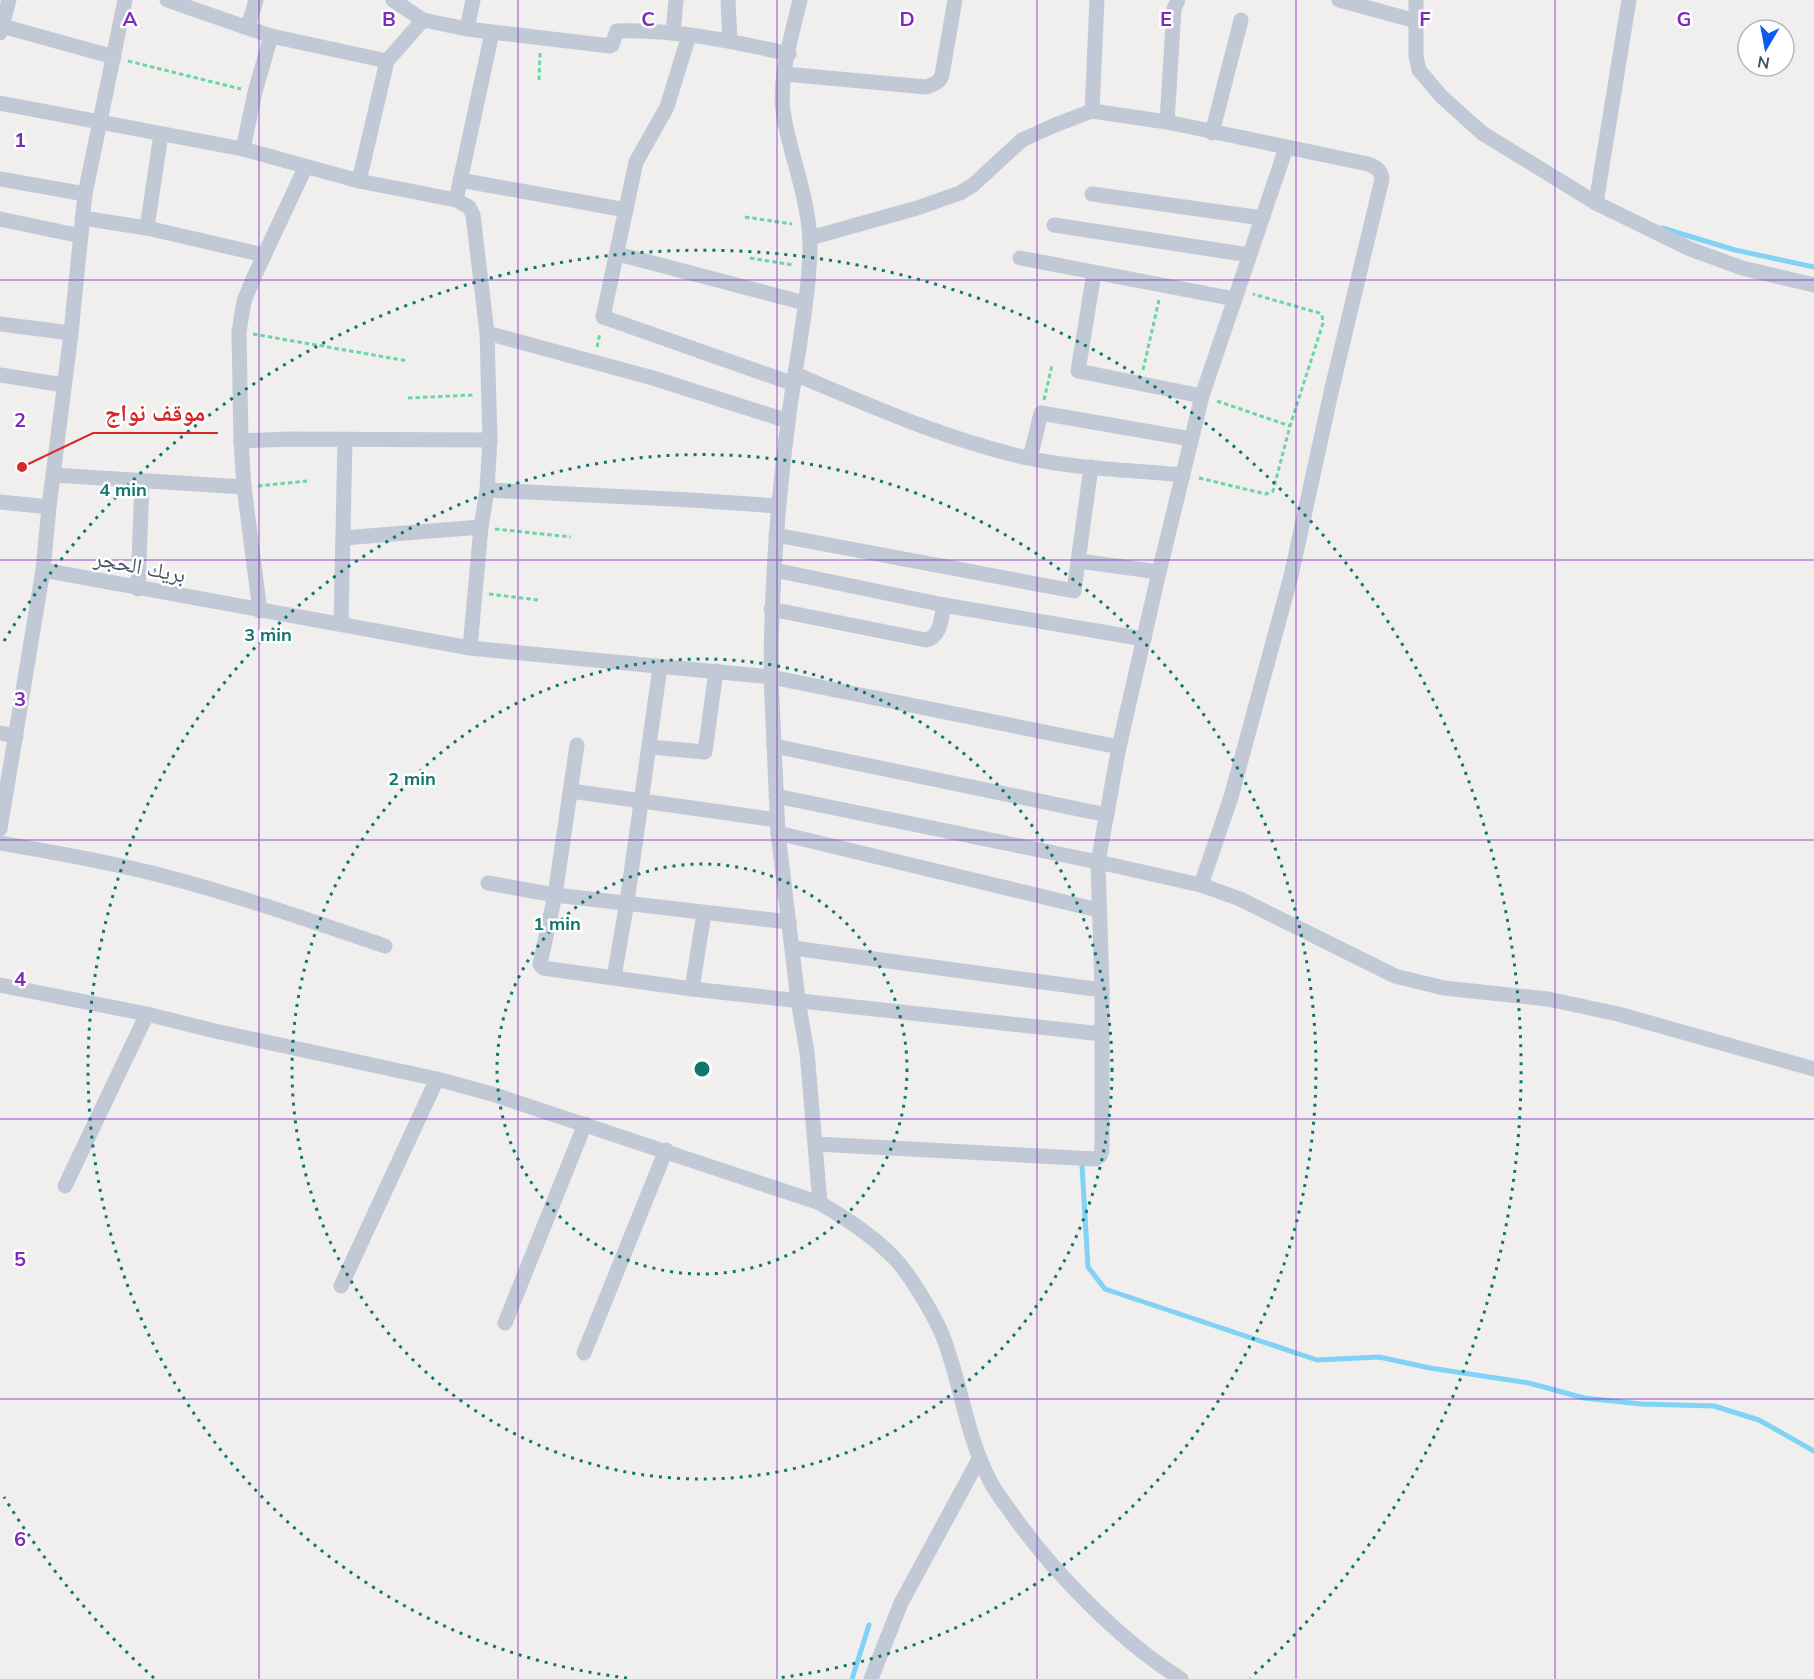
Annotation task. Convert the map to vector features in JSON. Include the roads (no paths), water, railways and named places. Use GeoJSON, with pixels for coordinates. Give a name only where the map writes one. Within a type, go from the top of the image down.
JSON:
{"type":"FeatureCollection","features":[{"type":"Feature","properties":{"kind":"street"},"geometry":{"type":"LineString","coordinates":[[9,0],[1,30],[114,57]]}},
{"type":"Feature","properties":{"kind":"street"},"geometry":{"type":"LineString","coordinates":[[0,829],[8,734],[43,570],[85,194],[125,0]]}},
{"type":"Feature","properties":{"kind":"street"},"geometry":{"type":"LineString","coordinates":[[167,0],[271,36],[387,61]]}},
{"type":"Feature","properties":{"kind":"street"},"geometry":{"type":"LineString","coordinates":[[248,27],[256,0]]}},
{"type":"Feature","properties":{"kind":"street"},"geometry":{"type":"LineString","coordinates":[[393,0],[423,20],[492,33],[610,46],[617,31],[673,33],[729,41],[789,54]]}},
{"type":"Feature","properties":{"kind":"street"},"geometry":{"type":"LineString","coordinates":[[467,29],[473,0]]}},
{"type":"Feature","properties":{"kind":"street"},"geometry":{"type":"LineString","coordinates":[[673,33],[676,0]]}},
{"type":"Feature","properties":{"kind":"street"},"geometry":{"type":"LineString","coordinates":[[728,0],[729,41]]}},
{"type":"Feature","properties":{"kind":"street"},"geometry":{"type":"LineString","coordinates":[[800,0],[782,96],[784,116],[802,187],[809,232],[809,268],[778,506],[771,609],[771,677],[777,826],[798,1000],[807,1052],[820,1203]]}},
{"type":"Feature","properties":{"kind":"street"},"geometry":{"type":"LineString","coordinates":[[785,74],[926,87],[933,85],[942,75],[955,0]]}},
{"type":"Feature","properties":{"kind":"street"},"geometry":{"type":"LineString","coordinates":[[1092,111],[1097,0]]}},
{"type":"Feature","properties":{"kind":"street"},"geometry":{"type":"LineString","coordinates":[[1167,122],[1174,9],[1178,0]]}},
{"type":"Feature","properties":{"kind":"street"},"geometry":{"type":"LineString","coordinates":[[1339,0],[1416,21]]}},
{"type":"Feature","properties":{"kind":"street"},"geometry":{"type":"LineString","coordinates":[[1416,0],[1416,57],[1419,70],[1441,96],[1482,134],[1596,203],[1645,228],[1715,259],[1753,271],[1814,285]]}},
{"type":"Feature","properties":{"kind":"street"},"geometry":{"type":"LineString","coordinates":[[1596,203],[1629,0]]}},
{"type":"Feature","properties":{"kind":"street"},"geometry":{"type":"LineString","coordinates":[[359,182],[387,61],[423,20]]}},
{"type":"Feature","properties":{"kind":"street"},"geometry":{"type":"LineString","coordinates":[[1212,133],[1241,20]]}},
{"type":"Feature","properties":{"kind":"street"},"geometry":{"type":"LineString","coordinates":[[456,200],[492,33]]}},
{"type":"Feature","properties":{"kind":"street"},"geometry":{"type":"LineString","coordinates":[[689,35],[667,107],[636,162],[603,317],[794,379],[964,440],[1030,458],[1091,467],[1182,475]]}},
{"type":"Feature","properties":{"kind":"street"},"geometry":{"type":"LineString","coordinates":[[243,149],[255,92],[271,36]]}},
{"type":"Feature","properties":{"kind":"street"},"geometry":{"type":"LineString","coordinates":[[0,103],[243,149],[359,182],[456,200],[470,207],[473,215],[488,333],[490,394],[487,490],[474,592],[470,648]]}},
{"type":"Feature","properties":{"kind":"street"},"geometry":{"type":"LineString","coordinates":[[809,232],[916,208],[960,193],[973,185],[1023,140],[1092,111],[1167,122],[1368,164],[1379,170],[1382,178],[1291,576],[1231,797],[1201,885]]}},
{"type":"Feature","properties":{"kind":"street"},"geometry":{"type":"LineString","coordinates":[[147,228],[161,134]]}},
{"type":"Feature","properties":{"kind":"street"},"geometry":{"type":"LineString","coordinates":[[816,1144],[1095,1159],[1100,1156],[1102,1151],[1102,990],[1098,862],[1119,747],[1202,396],[1286,148]]}},
{"type":"Feature","properties":{"kind":"street"},"geometry":{"type":"LineString","coordinates":[[260,611],[244,487],[239,332],[244,301],[305,168]]}},
{"type":"Feature","properties":{"kind":"street"},"geometry":{"type":"LineString","coordinates":[[0,179],[85,194]]}},
{"type":"Feature","properties":{"kind":"street"},"geometry":{"type":"LineString","coordinates":[[460,180],[626,210]]}},
{"type":"Feature","properties":{"kind":"street"},"geometry":{"type":"LineString","coordinates":[[1092,194],[1262,218]]}},
{"type":"Feature","properties":{"kind":"street"},"geometry":{"type":"LineString","coordinates":[[82,218],[147,228],[264,255]]}},
{"type":"Feature","properties":{"kind":"street"},"geometry":{"type":"LineString","coordinates":[[0,219],[81,236]]}},
{"type":"Feature","properties":{"kind":"street"},"geometry":{"type":"LineString","coordinates":[[1054,225],[1249,255]]}},
{"type":"Feature","properties":{"kind":"street"},"geometry":{"type":"LineString","coordinates":[[618,254],[805,303]]}},
{"type":"Feature","properties":{"kind":"street"},"geometry":{"type":"LineString","coordinates":[[1020,258],[1162,286],[1236,295]]}},
{"type":"Feature","properties":{"kind":"street"},"geometry":{"type":"LineString","coordinates":[[1094,273],[1078,371],[1202,396]]}},
{"type":"Feature","properties":{"kind":"street"},"geometry":{"type":"LineString","coordinates":[[0,324],[71,333]]}},
{"type":"Feature","properties":{"kind":"street"},"geometry":{"type":"LineString","coordinates":[[488,333],[594,361],[788,421]]}},
{"type":"Feature","properties":{"kind":"street"},"geometry":{"type":"LineString","coordinates":[[0,375],[64,385]]}},
{"type":"Feature","properties":{"kind":"street"},"geometry":{"type":"LineString","coordinates":[[1030,458],[1041,413],[1191,439]]}},
{"type":"Feature","properties":{"kind":"street"},"geometry":{"type":"LineString","coordinates":[[241,441],[289,439],[490,440]]}},
{"type":"Feature","properties":{"kind":"street"},"geometry":{"type":"LineString","coordinates":[[341,624],[345,440]]}},
{"type":"Feature","properties":{"kind":"street"},"geometry":{"type":"LineString","coordinates":[[776,535],[1074,591],[1091,467]]}},
{"type":"Feature","properties":{"kind":"street"},"geometry":{"type":"LineString","coordinates":[[53,475],[244,487]]}},
{"type":"Feature","properties":{"kind":"street"},"geometry":{"type":"LineString","coordinates":[[138,589],[142,482]]}},
{"type":"Feature","properties":{"kind":"street"},"geometry":{"type":"LineString","coordinates":[[487,490],[778,506]]}},
{"type":"Feature","properties":{"kind":"street"},"geometry":{"type":"LineString","coordinates":[[0,502],[49,507]]}},
{"type":"Feature","properties":{"kind":"street"},"geometry":{"type":"LineString","coordinates":[[343,538],[481,527]]}},
{"type":"Feature","properties":{"kind":"street"},"geometry":{"type":"LineString","coordinates":[[1079,561],[1159,572]]}},
{"type":"Feature","properties":{"kind":"street","name":"بريك الحجر"},"geometry":{"type":"LineString","coordinates":[[43,570],[470,648],[771,677],[1119,747]]}},
{"type":"Feature","properties":{"kind":"street"},"geometry":{"type":"LineString","coordinates":[[774,570],[944,605],[1144,639]]}},
{"type":"Feature","properties":{"kind":"street"},"geometry":{"type":"LineString","coordinates":[[771,609],[930,640],[937,633],[944,605]]}},
{"type":"Feature","properties":{"kind":"street"},"geometry":{"type":"LineString","coordinates":[[614,977],[627,903],[660,667]]}},
{"type":"Feature","properties":{"kind":"street"},"geometry":{"type":"LineString","coordinates":[[650,747],[705,752],[716,671]]}},
{"type":"Feature","properties":{"kind":"street"},"geometry":{"type":"LineString","coordinates":[[577,745],[555,895],[540,966],[692,989],[1102,1034]]}},
{"type":"Feature","properties":{"kind":"street"},"geometry":{"type":"LineString","coordinates":[[774,746],[1107,815]]}},
{"type":"Feature","properties":{"kind":"street"},"geometry":{"type":"LineString","coordinates":[[571,791],[642,800],[777,826],[1098,910]]}},
{"type":"Feature","properties":{"kind":"street"},"geometry":{"type":"LineString","coordinates":[[776,796],[1201,885],[1240,899],[1395,976],[1421,984],[1548,999],[1618,1014],[1814,1069]]}},
{"type":"Feature","properties":{"kind":"street"},"geometry":{"type":"LineString","coordinates":[[0,843],[84,858],[169,877],[247,900],[385,946]]}},
{"type":"Feature","properties":{"kind":"street"},"geometry":{"type":"LineString","coordinates":[[488,883],[555,895],[789,922]]}},
{"type":"Feature","properties":{"kind":"street"},"geometry":{"type":"LineString","coordinates":[[692,989],[704,913]]}},
{"type":"Feature","properties":{"kind":"street"},"geometry":{"type":"LineString","coordinates":[[793,948],[1102,990]]}},
{"type":"Feature","properties":{"kind":"street"},"geometry":{"type":"LineString","coordinates":[[0,985],[147,1014],[437,1079],[492,1094],[666,1150],[820,1203],[853,1224],[897,1261],[929,1309],[945,1341],[964,1416],[979,1459],[991,1483],[1027,1535],[1063,1576],[1157,1664],[1181,1679]]}},
{"type":"Feature","properties":{"kind":"street"},"geometry":{"type":"LineString","coordinates":[[65,1186],[147,1014]]}},
{"type":"Feature","properties":{"kind":"street"},"geometry":{"type":"LineString","coordinates":[[341,1286],[437,1079]]}},
{"type":"Feature","properties":{"kind":"street"},"geometry":{"type":"LineString","coordinates":[[505,1323],[585,1124]]}},
{"type":"Feature","properties":{"kind":"street"},"geometry":{"type":"LineString","coordinates":[[584,1353],[666,1150]]}},
{"type":"Feature","properties":{"kind":"street"},"geometry":{"type":"LineString","coordinates":[[871,1679],[901,1603],[979,1459]]}},
{"type":"Feature","properties":{"kind":"waterway"},"geometry":{"type":"LineString","coordinates":[[1662,228],[1735,250],[1814,267]]}},
{"type":"Feature","properties":{"kind":"waterway"},"geometry":{"type":"LineString","coordinates":[[1082,1165],[1088,1267],[1105,1289],[1317,1360],[1379,1357],[1430,1368],[1529,1383],[1584,1398],[1641,1404],[1714,1406],[1759,1420],[1814,1451]]}},
{"type":"Feature","properties":{"kind":"waterway"},"geometry":{"type":"LineString","coordinates":[[852,1679],[869,1625]]}},
{"type":"Feature","properties":{"kind":"place","name":"موقف نواج"},"geometry":{"type":"Point","coordinates":[22,467]}}]}
